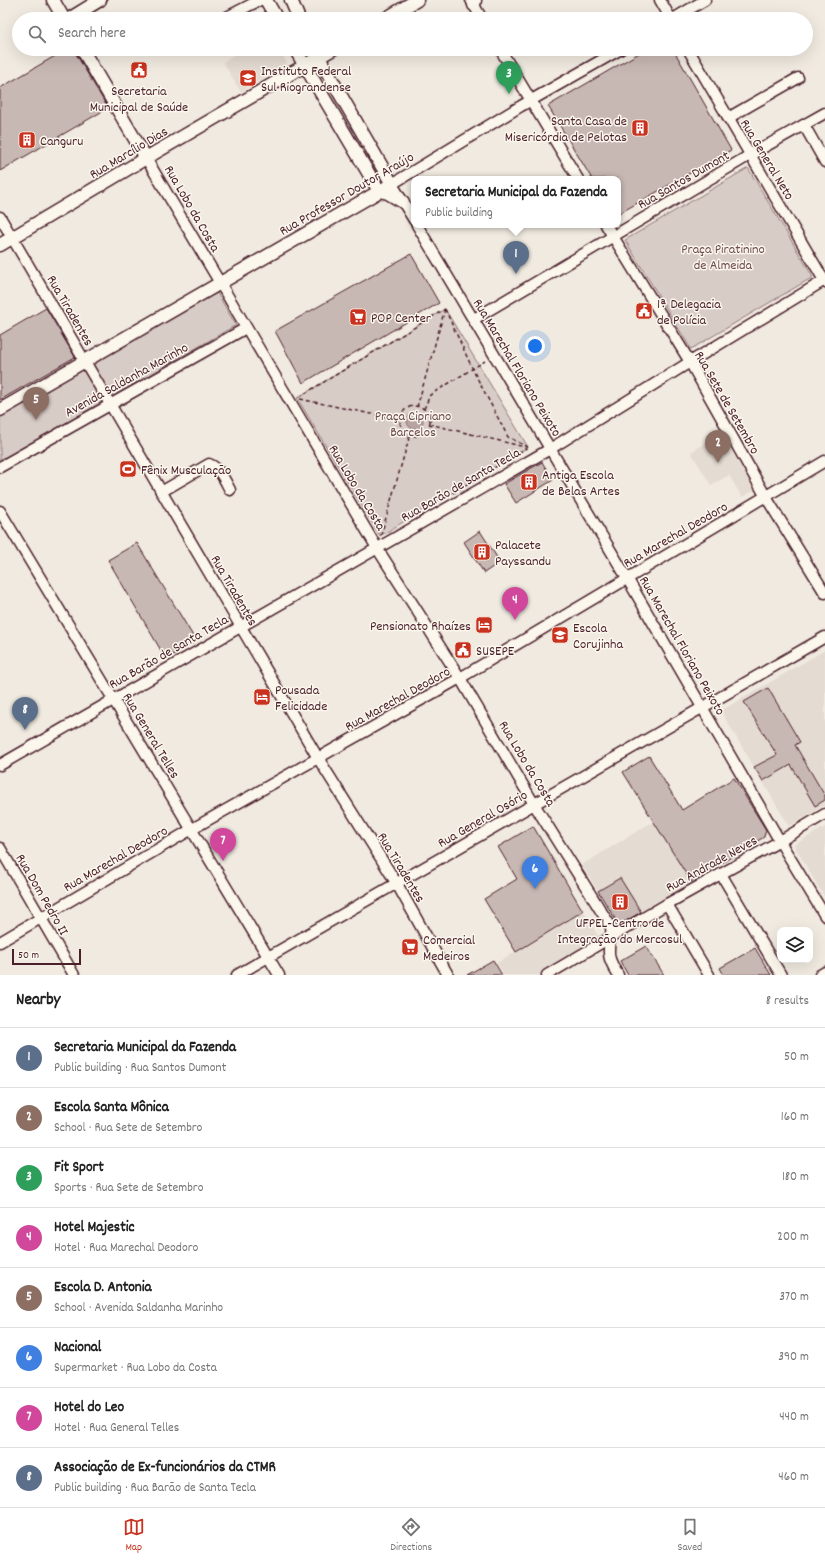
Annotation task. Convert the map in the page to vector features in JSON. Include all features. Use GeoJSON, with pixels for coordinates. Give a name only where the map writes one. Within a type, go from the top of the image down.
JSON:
{"type":"FeatureCollection","features":[{"type":"Feature","properties":{"kind":"main road"},"geometry":{"type":"LineString","coordinates":[[53,0],[60,12]]}},
{"type":"Feature","properties":{"kind":"main road"},"geometry":{"type":"LineString","coordinates":[[80,12],[100,0]]}},
{"type":"Feature","properties":{"kind":"main road"},"geometry":{"type":"LineString","coordinates":[[266,0],[273,12]]}},
{"type":"Feature","properties":{"kind":"main road"},"geometry":{"type":"LineString","coordinates":[[291,0],[296,12]]}},
{"type":"Feature","properties":{"kind":"main road"},"geometry":{"type":"LineString","coordinates":[[397,12],[417,0]]}},
{"type":"Feature","properties":{"kind":"main road","name":"Rua Lobo da Costa"},"geometry":{"type":"LineString","coordinates":[[86,56],[146,158]]}},
{"type":"Feature","properties":{"kind":"main road"},"geometry":{"type":"LineString","coordinates":[[299,56],[379,191],[388,193],[403,202]]}},
{"type":"Feature","properties":{"kind":"main road","name":"Rua Marcílio Dias"},"geometry":{"type":"LineString","coordinates":[[0,245],[305,66],[313,56]]}},
{"type":"Feature","properties":{"kind":"main road"},"geometry":{"type":"LineString","coordinates":[[318,56],[392,184]]}},
{"type":"Feature","properties":{"kind":"main road","name":"Rua Professor Doutor Araújo"},"geometry":{"type":"LineString","coordinates":[[85,362],[392,184]]}},
{"type":"Feature","properties":{"kind":"main road"},"geometry":{"type":"LineString","coordinates":[[0,410],[85,362]]}},
{"type":"Feature","properties":{"kind":"street"},"geometry":{"type":"LineString","coordinates":[[237,12],[260,0]]}},
{"type":"Feature","properties":{"kind":"street"},"geometry":{"type":"LineString","coordinates":[[660,0],[668,12]]}},
{"type":"Feature","properties":{"kind":"street"},"geometry":{"type":"LineString","coordinates":[[684,12],[705,0]]}},
{"type":"Feature","properties":{"kind":"street"},"geometry":{"type":"LineString","coordinates":[[473,2],[478,12]]}},
{"type":"Feature","properties":{"kind":"street"},"geometry":{"type":"LineString","coordinates":[[504,56],[576,176]]}},
{"type":"Feature","properties":{"kind":"street","name":"Rua Professor Doutor Araújo"},"geometry":{"type":"LineString","coordinates":[[392,184],[609,56]]}},
{"type":"Feature","properties":{"kind":"street","name":"Rua General Neto"},"geometry":{"type":"LineString","coordinates":[[692,56],[825,281]]}},
{"type":"Feature","properties":{"kind":"street"},"geometry":{"type":"LineString","coordinates":[[728,118],[798,78]]}},
{"type":"Feature","properties":{"kind":"street","name":"Rua Santos Dumont"},"geometry":{"type":"LineString","coordinates":[[474,319],[612,236],[825,113]]}},
{"type":"Feature","properties":{"kind":"street"},"geometry":{"type":"LineString","coordinates":[[804,125],[825,162]]}},
{"type":"Feature","properties":{"kind":"street","name":"Rua Lobo da Costa"},"geometry":{"type":"LineString","coordinates":[[146,158],[377,548],[460,678],[534,804],[611,927],[608,950],[609,959],[618,975]]}},
{"type":"Feature","properties":{"kind":"street"},"geometry":{"type":"LineString","coordinates":[[392,184],[411,215]]}},
{"type":"Feature","properties":{"kind":"street","name":"Rua Tiradentes"},"geometry":{"type":"LineString","coordinates":[[0,217],[318,758],[396,884],[448,975]]}},
{"type":"Feature","properties":{"kind":"street","name":"Rua Marechal Floriano Peixoto"},"geometry":{"type":"LineString","coordinates":[[419,228],[628,578],[825,916]]}},
{"type":"Feature","properties":{"kind":"street","name":"Rua Sete de Setembro"},"geometry":{"type":"LineString","coordinates":[[608,228],[690,362],[766,497],[825,593]]}},
{"type":"Feature","properties":{"kind":"street","name":"Rua Barão de Santa Tecla"},"geometry":{"type":"LineString","coordinates":[[0,765],[550,449],[690,362],[825,281]]}},
{"type":"Feature","properties":{"kind":"street","name":"Avenida Saldanha Marinho"},"geometry":{"type":"LineString","coordinates":[[0,467],[246,328]]}},
{"type":"Feature","properties":{"kind":"street","name":"Rua Marechal Deodoro"},"geometry":{"type":"LineString","coordinates":[[0,942],[192,829],[460,678],[825,461]]}},
{"type":"Feature","properties":{"kind":"street"},"geometry":{"type":"LineString","coordinates":[[161,492],[209,464],[213,465],[219,471],[230,490]]}},
{"type":"Feature","properties":{"kind":"street","name":"Rua General Telles"},"geometry":{"type":"LineString","coordinates":[[0,511],[279,975]]}},
{"type":"Feature","properties":{"kind":"street","name":"Rua General Osório"},"geometry":{"type":"LineString","coordinates":[[237,975],[702,706],[825,637]]}},
{"type":"Feature","properties":{"kind":"street","name":"Rua Andrade Neves"},"geometry":{"type":"LineString","coordinates":[[546,975],[825,814]]}},
{"type":"Feature","properties":{"kind":"street","name":"Rua Dom Pedro II"},"geometry":{"type":"LineString","coordinates":[[0,848],[74,975]]}},
{"type":"Feature","properties":{"kind":"street"},"geometry":{"type":"LineString","coordinates":[[721,874],[781,975]]}},
{"type":"Feature","properties":{"kind":"street"},"geometry":{"type":"LineString","coordinates":[[667,904],[709,975]]}},
{"type":"Feature","properties":{"kind":"street"},"geometry":{"type":"LineString","coordinates":[[820,975],[825,972]]}},
{"type":"Feature","properties":{"kind":"path"},"geometry":{"type":"LineString","coordinates":[[445,309],[472,370],[508,437],[528,447]]}},
{"type":"Feature","properties":{"kind":"path"},"geometry":{"type":"LineString","coordinates":[[296,398],[445,309]]}},
{"type":"Feature","properties":{"kind":"path"},"geometry":{"type":"LineString","coordinates":[[417,407],[445,309]]}},
{"type":"Feature","properties":{"kind":"path"},"geometry":{"type":"LineString","coordinates":[[423,409],[430,395],[486,361]]}},
{"type":"Feature","properties":{"kind":"path"},"geometry":{"type":"LineString","coordinates":[[296,398],[300,405]]}},
{"type":"Feature","properties":{"kind":"path"},"geometry":{"type":"LineString","coordinates":[[296,398],[400,420]]}},
{"type":"Feature","properties":{"kind":"path"},"geometry":{"type":"LineString","coordinates":[[410,407],[417,407],[423,409],[429,417],[429,424],[426,430],[423,434],[418,436],[410,435],[404,431],[401,427],[400,420],[402,413],[410,407]]}},
{"type":"Feature","properties":{"kind":"path"},"geometry":{"type":"LineString","coordinates":[[429,424],[528,447]]}},
{"type":"Feature","properties":{"kind":"path"},"geometry":{"type":"LineString","coordinates":[[387,532],[380,536],[410,435]]}},
{"type":"Feature","properties":{"kind":"path"},"geometry":{"type":"LineString","coordinates":[[448,496],[528,447]]}},
{"type":"Feature","properties":{"kind":"shaded area","name":"Instituto Federal Sul Riograndense"},"geometry":{"type":"Polygon","coordinates":[[[233,56],[282,56],[287,63],[241,92],[223,62],[233,56]]]}},
{"type":"Feature","properties":{"kind":"shaded area"},"geometry":{"type":"Polygon","coordinates":[[[412,413],[418,413],[423,418],[421,427],[418,429],[412,429],[407,424],[407,418],[412,413]]]}},
{"type":"Feature","properties":{"kind":"shaded area"},"geometry":{"type":"Polygon","coordinates":[[[721,434],[755,490],[742,497],[729,475],[711,485],[691,452],[721,434]]]}},
{"type":"Feature","properties":{"kind":"shaded area"},"geometry":{"type":"Polygon","coordinates":[[[825,650],[825,805],[789,826],[721,711],[825,650]]]}},
{"type":"Feature","properties":{"kind":"shaded area"},"geometry":{"type":"Polygon","coordinates":[[[654,821],[691,882],[641,912],[620,878],[598,891],[582,865],[654,821]]]}},
{"type":"Feature","properties":{"kind":"shaded area"},"geometry":{"type":"Polygon","coordinates":[[[825,827],[825,898],[794,845],[825,827]]]}},
{"type":"Feature","properties":{"kind":"shaded area"},"geometry":{"type":"Polygon","coordinates":[[[583,911],[600,939],[539,975],[504,975],[497,963],[583,911]]]}},
{"type":"Feature","properties":{"kind":"green space","name":"Praça Piratinino de Almeida"},"geometry":{"type":"Polygon","coordinates":[[[748,168],[813,277],[691,349],[625,240],[748,168]]]}},
{"type":"Feature","properties":{"kind":"green space"},"geometry":{"type":"Polygon","coordinates":[[[217,293],[236,325],[110,398],[91,363],[217,293]]]}},
{"type":"Feature","properties":{"kind":"green space","name":"Praça Cipriano Barcelos"},"geometry":{"type":"Polygon","coordinates":[[[445,309],[528,447],[380,536],[297,398],[445,309]]]}},
{"type":"Feature","properties":{"kind":"green space"},"geometry":{"type":"Polygon","coordinates":[[[82,368],[102,402],[0,462],[0,415],[82,368]]]}},
{"type":"Feature","properties":{"kind":"building","name":"Canguru"},"geometry":{"type":"Polygon","coordinates":[[[55,56],[77,56],[108,108],[0,171],[0,88],[55,56]]]}},
{"type":"Feature","properties":{"kind":"building","name":"Santa Casa de Misericórdia de Pelotas"},"geometry":{"type":"Polygon","coordinates":[[[634,56],[677,56],[731,150],[621,212],[621,176],[590,176],[548,106],[634,56]]]}},
{"type":"Feature","properties":{"kind":"building","name":"POP Center"},"geometry":{"type":"Polygon","coordinates":[[[411,254],[439,303],[303,383],[275,331],[411,254]]]}},
{"type":"Feature","properties":{"kind":"building"},"geometry":{"type":"Polygon","coordinates":[[[46,308],[75,357],[0,400],[0,335],[46,308]]]}},
{"type":"Feature","properties":{"kind":"building","name":"Antiga Escola de Belas Artes"},"geometry":{"type":"Polygon","coordinates":[[[542,462],[553,480],[516,503],[504,484],[542,462]]]}},
{"type":"Feature","properties":{"kind":"building","name":"Palacete Payssandu"},"geometry":{"type":"Polygon","coordinates":[[[480,531],[500,562],[484,573],[464,542],[480,531]]]}},
{"type":"Feature","properties":{"kind":"building"},"geometry":{"type":"Polygon","coordinates":[[[137,543],[196,641],[166,659],[108,560],[137,543]]]}},
{"type":"Feature","properties":{"kind":"building"},"geometry":{"type":"Polygon","coordinates":[[[768,688],[800,742],[795,745],[825,796],[825,800],[815,806],[791,765],[763,781],[754,767],[777,755],[744,702],[768,688]]]}},
{"type":"Feature","properties":{"kind":"building"},"geometry":{"type":"Polygon","coordinates":[[[649,756],[682,810],[734,778],[766,830],[764,837],[691,882],[623,772],[649,756]]]}},
{"type":"Feature","properties":{"kind":"building"},"geometry":{"type":"Polygon","coordinates":[[[533,826],[583,911],[516,952],[484,899],[517,879],[498,847],[533,826]]]}},
{"type":"Feature","properties":{"kind":"building","name":"UFPEL-Centro de Integração do Mercosul"},"geometry":{"type":"Polygon","coordinates":[[[620,878],[641,912],[619,925],[598,891],[620,878]]]}},
{"type":"Feature","properties":{"kind":"building"},"geometry":{"type":"Polygon","coordinates":[[[646,946],[664,975],[628,975],[620,961],[646,946]]]}},
{"type":"Feature","properties":{"kind":"building"},"geometry":{"type":"Polygon","coordinates":[[[755,948],[771,975],[724,975],[720,968],[755,948]]]}},
{"type":"Feature","properties":{"kind":"building"},"geometry":{"type":"Polygon","coordinates":[[[493,960],[502,975],[467,975],[493,960]]]}},
{"type":"Feature","properties":{"kind":"place","name":"Secretaria Municipal de Saúde"},"geometry":{"type":"Point","coordinates":[139,70]}},
{"type":"Feature","properties":{"kind":"place","name":"Instituto Federal Sul Riograndense"},"geometry":{"type":"Point","coordinates":[248,78]}},
{"type":"Feature","properties":{"kind":"place","name":"Fit Sport"},"geometry":{"type":"Point","coordinates":[509,94]}},
{"type":"Feature","properties":{"kind":"place","name":"Santa Casa de Misericórdia de Pelotas"},"geometry":{"type":"Point","coordinates":[640,128]}},
{"type":"Feature","properties":{"kind":"place","name":"Canguru"},"geometry":{"type":"Point","coordinates":[27,140]}},
{"type":"Feature","properties":{"kind":"place","name":"Secretaria Municipal da Fazenda"},"geometry":{"type":"Point","coordinates":[516,274]}},
{"type":"Feature","properties":{"kind":"place","name":"1ª Delegacia de Polícia"},"geometry":{"type":"Point","coordinates":[644,311]}},
{"type":"Feature","properties":{"kind":"place","name":"POP Center"},"geometry":{"type":"Point","coordinates":[358,317]}},
{"type":"Feature","properties":{"kind":"place","name":"Escola D. Antonia"},"geometry":{"type":"Point","coordinates":[36,420]}},
{"type":"Feature","properties":{"kind":"place","name":"Escola Santa Mônica"},"geometry":{"type":"Point","coordinates":[718,463]}},
{"type":"Feature","properties":{"kind":"place","name":"Fênix Musculação"},"geometry":{"type":"Point","coordinates":[128,469]}},
{"type":"Feature","properties":{"kind":"place","name":"Antiga Escola de Belas Artes"},"geometry":{"type":"Point","coordinates":[529,482]}},
{"type":"Feature","properties":{"kind":"place","name":"Palacete Payssandu"},"geometry":{"type":"Point","coordinates":[482,552]}},
{"type":"Feature","properties":{"kind":"place","name":"Hotel Majestic"},"geometry":{"type":"Point","coordinates":[515,620]}},
{"type":"Feature","properties":{"kind":"place","name":"Pensionato Rhaízes"},"geometry":{"type":"Point","coordinates":[484,625]}},
{"type":"Feature","properties":{"kind":"place","name":"Escola Corujinha"},"geometry":{"type":"Point","coordinates":[560,635]}},
{"type":"Feature","properties":{"kind":"place","name":"SUSEPE"},"geometry":{"type":"Point","coordinates":[463,650]}},
{"type":"Feature","properties":{"kind":"place","name":"Pousada Felicidade"},"geometry":{"type":"Point","coordinates":[262,697]}},
{"type":"Feature","properties":{"kind":"place","name":"Associação de Ex-funcionários da CTMR"},"geometry":{"type":"Point","coordinates":[25,730]}},
{"type":"Feature","properties":{"kind":"place","name":"Hotel do Leo"},"geometry":{"type":"Point","coordinates":[223,861]}},
{"type":"Feature","properties":{"kind":"place","name":"Nacional"},"geometry":{"type":"Point","coordinates":[535,889]}},
{"type":"Feature","properties":{"kind":"place","name":"UFPEL-Centro de Integração do Mercosul"},"geometry":{"type":"Point","coordinates":[620,902]}},
{"type":"Feature","properties":{"kind":"place","name":"Comercial Medeiros"},"geometry":{"type":"Point","coordinates":[410,947]}}]}
